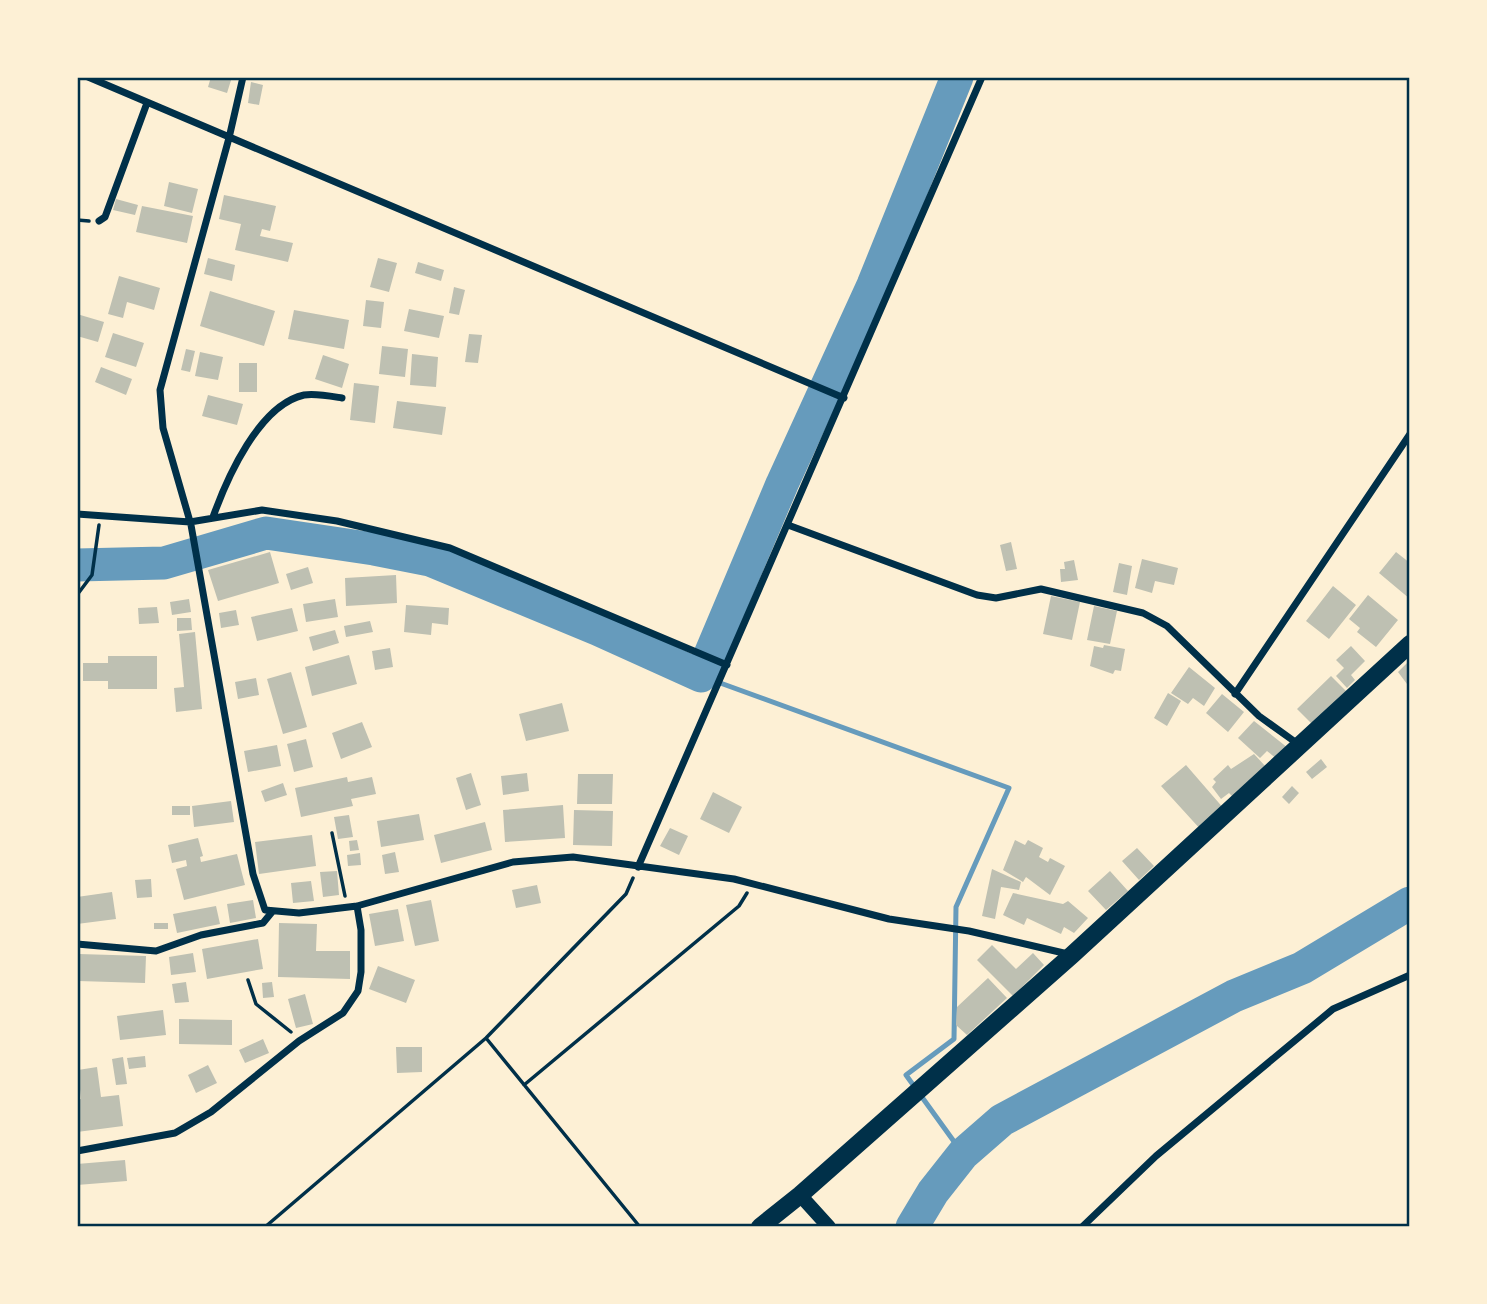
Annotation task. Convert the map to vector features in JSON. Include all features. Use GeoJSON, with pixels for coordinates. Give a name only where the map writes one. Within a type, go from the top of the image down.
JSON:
{"type":"FeatureCollection","features":[{"type":"Feature","properties":{"kind":"highway"},"geometry":{"type":"LineString","coordinates":[[760,1227],[800,1195],[1072,955],[1302,747],[1410,644]]}},
{"type":"Feature","properties":{"kind":"main road"},"geometry":{"type":"LineString","coordinates":[[800,1195],[830,1227]]}},
{"type":"Feature","properties":{"kind":"street"},"geometry":{"type":"LineString","coordinates":[[88,77],[844,398]]}},
{"type":"Feature","properties":{"kind":"street"},"geometry":{"type":"LineString","coordinates":[[243,77],[229,138],[160,390],[163,428],[190,522],[253,874],[265,911],[299,913],[357,906],[513,862],[573,857],[752,883],[889,919],[969,931],[1072,955]]}},
{"type":"Feature","properties":{"kind":"street"},"geometry":{"type":"LineString","coordinates":[[638,867],[982,77]]}},
{"type":"Feature","properties":{"kind":"street"},"geometry":{"type":"LineString","coordinates":[[99,221],[105,217],[147,103]]}},
{"type":"Feature","properties":{"kind":"street"},"geometry":{"type":"LineString","coordinates":[[213,517],[233,473],[268,416],[303,395],[342,398]]}},
{"type":"Feature","properties":{"kind":"street"},"geometry":{"type":"LineString","coordinates":[[1235,694],[1410,434]]}},
{"type":"Feature","properties":{"kind":"street"},"geometry":{"type":"LineString","coordinates":[[77,514],[190,522],[262,510],[337,521],[450,548],[727,665]]}},
{"type":"Feature","properties":{"kind":"street"},"geometry":{"type":"LineString","coordinates":[[788,525],[976,595],[996,598],[1041,589],[1143,612],[1167,625],[1259,716],[1302,747]]}},
{"type":"Feature","properties":{"kind":"street"},"geometry":{"type":"LineString","coordinates":[[77,1151],[175,1133],[211,1112],[299,1041],[344,1013],[358,992],[362,930],[357,906]]}},
{"type":"Feature","properties":{"kind":"street"},"geometry":{"type":"LineString","coordinates":[[77,944],[156,951],[201,935],[263,923],[272,912]]}},
{"type":"Feature","properties":{"kind":"street"},"geometry":{"type":"LineString","coordinates":[[1082,1227],[1156,1156],[1334,1009],[1410,975]]}},
{"type":"Feature","properties":{"kind":"path"},"geometry":{"type":"LineString","coordinates":[[77,595],[92,575],[99,516]]}},
{"type":"Feature","properties":{"kind":"path"},"geometry":{"type":"LineString","coordinates":[[332,833],[347,907]]}},
{"type":"Feature","properties":{"kind":"path"},"geometry":{"type":"LineString","coordinates":[[265,1227],[486,1038],[626,894],[638,867]]}},
{"type":"Feature","properties":{"kind":"path"},"geometry":{"type":"LineString","coordinates":[[524,1085],[739,906],[752,883]]}},
{"type":"Feature","properties":{"kind":"path"},"geometry":{"type":"LineString","coordinates":[[248,980],[256,1004],[299,1041]]}},
{"type":"Feature","properties":{"kind":"path"},"geometry":{"type":"LineString","coordinates":[[486,1038],[640,1227]]}},
{"type":"Feature","properties":{"kind":"building"},"geometry":{"type":"Polygon","coordinates":[[[211,77],[232,77],[227,93],[208,87],[211,77]]]}},
{"type":"Feature","properties":{"kind":"building"},"geometry":{"type":"Polygon","coordinates":[[[251,82],[263,85],[259,105],[248,103],[251,82]]]}},
{"type":"Feature","properties":{"kind":"building"},"geometry":{"type":"Polygon","coordinates":[[[169,182],[198,189],[192,213],[164,206],[169,182]]]}},
{"type":"Feature","properties":{"kind":"building"},"geometry":{"type":"Polygon","coordinates":[[[224,195],[276,206],[270,231],[262,229],[260,236],[293,243],[288,262],[235,250],[241,224],[219,219],[224,195]]]}},
{"type":"Feature","properties":{"kind":"building"},"geometry":{"type":"Polygon","coordinates":[[[116,199],[138,205],[135,215],[113,210],[116,199]]]}},
{"type":"Feature","properties":{"kind":"building"},"geometry":{"type":"Polygon","coordinates":[[[142,206],[193,216],[187,243],[136,232],[142,206]]]}},
{"type":"Feature","properties":{"kind":"building"},"geometry":{"type":"Polygon","coordinates":[[[208,258],[235,265],[232,281],[204,274],[208,258]]]}},
{"type":"Feature","properties":{"kind":"building"},"geometry":{"type":"Polygon","coordinates":[[[378,258],[397,263],[389,292],[370,287],[378,258]]]}},
{"type":"Feature","properties":{"kind":"building"},"geometry":{"type":"Polygon","coordinates":[[[418,262],[444,270],[441,281],[415,273],[418,262]]]}},
{"type":"Feature","properties":{"kind":"building"},"geometry":{"type":"Polygon","coordinates":[[[119,276],[160,288],[154,310],[127,302],[123,318],[108,314],[119,276]]]}},
{"type":"Feature","properties":{"kind":"building"},"geometry":{"type":"Polygon","coordinates":[[[454,287],[465,290],[459,315],[449,313],[454,287]]]}},
{"type":"Feature","properties":{"kind":"building"},"geometry":{"type":"Polygon","coordinates":[[[210,291],[275,311],[264,346],[200,326],[210,291]]]}},
{"type":"Feature","properties":{"kind":"building"},"geometry":{"type":"Polygon","coordinates":[[[366,300],[384,302],[381,328],[363,326],[366,300]]]}},
{"type":"Feature","properties":{"kind":"building"},"geometry":{"type":"Polygon","coordinates":[[[409,309],[444,316],[439,338],[404,331],[409,309]]]}},
{"type":"Feature","properties":{"kind":"building"},"geometry":{"type":"Polygon","coordinates":[[[294,310],[349,320],[344,349],[288,339],[294,310]]]}},
{"type":"Feature","properties":{"kind":"building"},"geometry":{"type":"Polygon","coordinates":[[[77,314],[104,322],[98,342],[77,336],[77,314]]]}},
{"type":"Feature","properties":{"kind":"building"},"geometry":{"type":"Polygon","coordinates":[[[113,333],[144,343],[136,367],[105,357],[113,333]]]}},
{"type":"Feature","properties":{"kind":"building"},"geometry":{"type":"Polygon","coordinates":[[[469,334],[482,335],[478,363],[465,362],[469,334]]]}},
{"type":"Feature","properties":{"kind":"building"},"geometry":{"type":"Polygon","coordinates":[[[382,346],[408,349],[405,377],[379,374],[382,346]]]}},
{"type":"Feature","properties":{"kind":"building"},"geometry":{"type":"Polygon","coordinates":[[[186,349],[195,351],[190,372],[181,370],[186,349]]]}},
{"type":"Feature","properties":{"kind":"building"},"geometry":{"type":"Polygon","coordinates":[[[200,352],[223,357],[218,380],[195,376],[200,352]]]}},
{"type":"Feature","properties":{"kind":"building"},"geometry":{"type":"Polygon","coordinates":[[[412,354],[438,357],[436,387],[410,385],[412,354]]]}},
{"type":"Feature","properties":{"kind":"building"},"geometry":{"type":"Polygon","coordinates":[[[323,355],[349,364],[342,388],[315,379],[323,355]]]}},
{"type":"Feature","properties":{"kind":"building"},"geometry":{"type":"Polygon","coordinates":[[[239,363],[257,363],[257,392],[239,392],[239,363]]]}},
{"type":"Feature","properties":{"kind":"building"},"geometry":{"type":"Polygon","coordinates":[[[101,367],[132,379],[126,395],[95,382],[101,367]]]}},
{"type":"Feature","properties":{"kind":"building"},"geometry":{"type":"Polygon","coordinates":[[[354,383],[379,386],[375,423],[350,420],[354,383]]]}},
{"type":"Feature","properties":{"kind":"building"},"geometry":{"type":"Polygon","coordinates":[[[208,395],[243,404],[237,425],[202,416],[208,395]]]}},
{"type":"Feature","properties":{"kind":"building"},"geometry":{"type":"Polygon","coordinates":[[[397,401],[446,407],[442,435],[393,428],[397,401]]]}},
{"type":"Feature","properties":{"kind":"building"},"geometry":{"type":"Polygon","coordinates":[[[1011,542],[1017,569],[1006,571],[1000,545],[1011,542]]]}},
{"type":"Feature","properties":{"kind":"building"},"geometry":{"type":"Polygon","coordinates":[[[270,552],[279,583],[218,601],[208,570],[270,552]]]}},
{"type":"Feature","properties":{"kind":"building"},"geometry":{"type":"Polygon","coordinates":[[[1396,552],[1410,563],[1410,599],[1379,573],[1396,552]]]}},
{"type":"Feature","properties":{"kind":"building"},"geometry":{"type":"Polygon","coordinates":[[[1142,559],[1178,568],[1174,585],[1155,581],[1152,593],[1135,588],[1142,559]]]}},
{"type":"Feature","properties":{"kind":"building"},"geometry":{"type":"Polygon","coordinates":[[[1074,560],[1078,580],[1061,582],[1060,569],[1065,569],[1064,562],[1074,560]]]}},
{"type":"Feature","properties":{"kind":"building"},"geometry":{"type":"Polygon","coordinates":[[[1119,563],[1132,566],[1127,595],[1113,592],[1119,563]]]}},
{"type":"Feature","properties":{"kind":"building"},"geometry":{"type":"Polygon","coordinates":[[[308,567],[313,583],[291,590],[286,574],[308,567]]]}},
{"type":"Feature","properties":{"kind":"building"},"geometry":{"type":"Polygon","coordinates":[[[396,575],[397,603],[346,606],[345,578],[396,575]]]}},
{"type":"Feature","properties":{"kind":"building"},"geometry":{"type":"Polygon","coordinates":[[[1333,586],[1356,605],[1329,639],[1306,621],[1333,586]]]}},
{"type":"Feature","properties":{"kind":"building"},"geometry":{"type":"Polygon","coordinates":[[[1368,595],[1398,620],[1376,647],[1357,632],[1360,628],[1349,619],[1368,595]]]}},
{"type":"Feature","properties":{"kind":"building"},"geometry":{"type":"Polygon","coordinates":[[[1051,596],[1080,602],[1072,640],[1043,634],[1051,596]]]}},
{"type":"Feature","properties":{"kind":"building"},"geometry":{"type":"Polygon","coordinates":[[[189,599],[191,612],[172,615],[170,602],[189,599]]]}},
{"type":"Feature","properties":{"kind":"building"},"geometry":{"type":"Polygon","coordinates":[[[335,599],[338,617],[306,622],[303,604],[335,599]]]}},
{"type":"Feature","properties":{"kind":"building"},"geometry":{"type":"Polygon","coordinates":[[[406,605],[449,608],[448,625],[432,623],[431,635],[404,632],[406,605]]]}},
{"type":"Feature","properties":{"kind":"building"},"geometry":{"type":"Polygon","coordinates":[[[1094,606],[1117,611],[1110,644],[1087,640],[1094,606]]]}},
{"type":"Feature","properties":{"kind":"building"},"geometry":{"type":"Polygon","coordinates":[[[157,607],[159,623],[139,624],[138,608],[157,607]]]}},
{"type":"Feature","properties":{"kind":"building"},"geometry":{"type":"Polygon","coordinates":[[[292,608],[298,631],[257,641],[251,617],[292,608]]]}},
{"type":"Feature","properties":{"kind":"building"},"geometry":{"type":"Polygon","coordinates":[[[236,610],[239,625],[221,628],[219,613],[236,610]]]}},
{"type":"Feature","properties":{"kind":"building"},"geometry":{"type":"Polygon","coordinates":[[[177,618],[191,618],[192,630],[177,631],[177,618]]]}},
{"type":"Feature","properties":{"kind":"building"},"geometry":{"type":"Polygon","coordinates":[[[370,621],[373,632],[346,637],[344,626],[370,621]]]}},
{"type":"Feature","properties":{"kind":"building"},"geometry":{"type":"Polygon","coordinates":[[[335,630],[339,643],[313,651],[309,637],[335,630]]]}},
{"type":"Feature","properties":{"kind":"building"},"geometry":{"type":"Polygon","coordinates":[[[195,632],[202,709],[176,712],[174,688],[184,687],[179,634],[195,632]]]}},
{"type":"Feature","properties":{"kind":"building"},"geometry":{"type":"Polygon","coordinates":[[[1104,645],[1125,649],[1121,671],[1115,670],[1113,674],[1090,666],[1094,646],[1103,648],[1104,645]]]}},
{"type":"Feature","properties":{"kind":"building"},"geometry":{"type":"Polygon","coordinates":[[[1351,646],[1365,661],[1351,675],[1355,680],[1347,688],[1336,676],[1344,668],[1336,660],[1351,646]]]}},
{"type":"Feature","properties":{"kind":"building"},"geometry":{"type":"Polygon","coordinates":[[[390,648],[393,667],[375,670],[372,651],[390,648]]]}},
{"type":"Feature","properties":{"kind":"building"},"geometry":{"type":"Polygon","coordinates":[[[349,655],[357,684],[312,696],[305,667],[349,655]]]}},
{"type":"Feature","properties":{"kind":"building"},"geometry":{"type":"Polygon","coordinates":[[[108,656],[157,656],[157,689],[108,689],[108,681],[83,681],[83,663],[108,663],[108,656]]]}},
{"type":"Feature","properties":{"kind":"building"},"geometry":{"type":"Polygon","coordinates":[[[1410,660],[1410,688],[1398,672],[1410,660]]]}},
{"type":"Feature","properties":{"kind":"building"},"geometry":{"type":"Polygon","coordinates":[[[1189,667],[1215,688],[1204,706],[1193,698],[1188,704],[1171,693],[1189,667]]]}},
{"type":"Feature","properties":{"kind":"building"},"geometry":{"type":"Polygon","coordinates":[[[291,672],[307,727],[283,734],[267,679],[291,672]]]}},
{"type":"Feature","properties":{"kind":"building"},"geometry":{"type":"Polygon","coordinates":[[[1331,676],[1348,693],[1313,725],[1297,709],[1331,676]]]}},
{"type":"Feature","properties":{"kind":"building"},"geometry":{"type":"Polygon","coordinates":[[[256,678],[259,695],[238,699],[235,682],[256,678]]]}},
{"type":"Feature","properties":{"kind":"building"},"geometry":{"type":"Polygon","coordinates":[[[1168,693],[1181,701],[1167,726],[1154,718],[1168,693]]]}},
{"type":"Feature","properties":{"kind":"building"},"geometry":{"type":"Polygon","coordinates":[[[1222,694],[1244,712],[1228,732],[1206,713],[1222,694]]]}},
{"type":"Feature","properties":{"kind":"building"},"geometry":{"type":"Polygon","coordinates":[[[562,703],[569,731],[526,741],[519,714],[562,703]]]}},
{"type":"Feature","properties":{"kind":"building"},"geometry":{"type":"Polygon","coordinates":[[[1254,721],[1288,748],[1277,759],[1267,751],[1260,758],[1238,738],[1254,721]]]}},
{"type":"Feature","properties":{"kind":"building"},"geometry":{"type":"Polygon","coordinates":[[[362,722],[372,747],[341,759],[332,733],[362,722]]]}},
{"type":"Feature","properties":{"kind":"building"},"geometry":{"type":"Polygon","coordinates":[[[306,739],[313,767],[294,772],[287,744],[306,739]]]}},
{"type":"Feature","properties":{"kind":"building"},"geometry":{"type":"Polygon","coordinates":[[[277,745],[281,766],[248,772],[244,751],[277,745]]]}},
{"type":"Feature","properties":{"kind":"building"},"geometry":{"type":"Polygon","coordinates":[[[1254,754],[1267,768],[1235,799],[1229,793],[1221,799],[1212,787],[1216,782],[1213,779],[1228,765],[1231,769],[1254,754]]]}},
{"type":"Feature","properties":{"kind":"building"},"geometry":{"type":"Polygon","coordinates":[[[1321,759],[1327,767],[1312,779],[1306,772],[1321,759]]]}},
{"type":"Feature","properties":{"kind":"building"},"geometry":{"type":"Polygon","coordinates":[[[1186,765],[1225,810],[1202,831],[1161,786],[1186,765]]]}},
{"type":"Feature","properties":{"kind":"building"},"geometry":{"type":"Polygon","coordinates":[[[471,773],[481,805],[466,810],[456,778],[471,773]]]}},
{"type":"Feature","properties":{"kind":"building"},"geometry":{"type":"Polygon","coordinates":[[[527,773],[529,791],[503,795],[501,776],[527,773]]]}},
{"type":"Feature","properties":{"kind":"building"},"geometry":{"type":"Polygon","coordinates":[[[578,774],[613,774],[612,804],[577,804],[578,774]]]}},
{"type":"Feature","properties":{"kind":"building"},"geometry":{"type":"Polygon","coordinates":[[[347,777],[348,782],[372,777],[376,794],[351,799],[353,806],[301,817],[295,788],[347,777]]]}},
{"type":"Feature","properties":{"kind":"building"},"geometry":{"type":"Polygon","coordinates":[[[283,783],[287,795],[265,802],[261,791],[283,783]]]}},
{"type":"Feature","properties":{"kind":"building"},"geometry":{"type":"Polygon","coordinates":[[[1292,786],[1299,793],[1289,804],[1282,797],[1292,786]]]}},
{"type":"Feature","properties":{"kind":"building"},"geometry":{"type":"Polygon","coordinates":[[[713,792],[742,807],[729,833],[700,819],[713,792]]]}},
{"type":"Feature","properties":{"kind":"building"},"geometry":{"type":"Polygon","coordinates":[[[231,801],[234,822],[194,827],[192,806],[231,801]]]}},
{"type":"Feature","properties":{"kind":"building"},"geometry":{"type":"Polygon","coordinates":[[[563,805],[565,838],[505,842],[503,810],[563,805]]]}},
{"type":"Feature","properties":{"kind":"building"},"geometry":{"type":"Polygon","coordinates":[[[172,806],[190,806],[190,815],[172,815],[172,806]]]}},
{"type":"Feature","properties":{"kind":"building"},"geometry":{"type":"Polygon","coordinates":[[[574,810],[613,811],[612,846],[573,845],[574,810]]]}},
{"type":"Feature","properties":{"kind":"building"},"geometry":{"type":"Polygon","coordinates":[[[419,814],[424,840],[381,847],[377,821],[419,814]]]}},
{"type":"Feature","properties":{"kind":"building"},"geometry":{"type":"Polygon","coordinates":[[[349,815],[353,837],[338,839],[334,817],[349,815]]]}},
{"type":"Feature","properties":{"kind":"building"},"geometry":{"type":"Polygon","coordinates":[[[485,822],[492,850],[441,863],[434,835],[485,822]]]}},
{"type":"Feature","properties":{"kind":"building"},"geometry":{"type":"Polygon","coordinates":[[[670,828],[688,836],[679,855],[660,846],[670,828]]]}},
{"type":"Feature","properties":{"kind":"building"},"geometry":{"type":"Polygon","coordinates":[[[312,835],[316,866],[259,874],[255,842],[312,835]]]}},
{"type":"Feature","properties":{"kind":"building"},"geometry":{"type":"Polygon","coordinates":[[[198,838],[203,856],[200,857],[201,862],[237,854],[245,885],[184,900],[176,869],[187,866],[186,860],[172,863],[168,845],[198,838]]]}},
{"type":"Feature","properties":{"kind":"building"},"geometry":{"type":"Polygon","coordinates":[[[357,840],[359,850],[350,851],[349,841],[357,840]]]}},
{"type":"Feature","properties":{"kind":"building"},"geometry":{"type":"Polygon","coordinates":[[[1015,840],[1025,845],[1028,840],[1043,848],[1039,857],[1048,862],[1050,858],[1065,866],[1050,895],[1026,877],[1023,882],[1003,870],[1015,840]]]}},
{"type":"Feature","properties":{"kind":"building"},"geometry":{"type":"Polygon","coordinates":[[[1137,848],[1154,866],[1139,880],[1122,861],[1137,848]]]}},
{"type":"Feature","properties":{"kind":"building"},"geometry":{"type":"Polygon","coordinates":[[[395,852],[399,872],[385,874],[382,855],[395,852]]]}},
{"type":"Feature","properties":{"kind":"building"},"geometry":{"type":"Polygon","coordinates":[[[360,853],[361,865],[348,866],[347,855],[360,853]]]}},
{"type":"Feature","properties":{"kind":"building"},"geometry":{"type":"Polygon","coordinates":[[[992,869],[1021,882],[1019,890],[1001,887],[995,919],[982,916],[992,869]]]}},
{"type":"Feature","properties":{"kind":"building"},"geometry":{"type":"Polygon","coordinates":[[[337,871],[339,895],[323,897],[320,872],[337,871]]]}},
{"type":"Feature","properties":{"kind":"building"},"geometry":{"type":"Polygon","coordinates":[[[1110,871],[1128,891],[1106,910],[1088,891],[1110,871]]]}},
{"type":"Feature","properties":{"kind":"building"},"geometry":{"type":"Polygon","coordinates":[[[151,879],[152,897],[137,898],[135,880],[151,879]]]}},
{"type":"Feature","properties":{"kind":"building"},"geometry":{"type":"Polygon","coordinates":[[[311,881],[314,901],[293,903],[291,883],[311,881]]]}},
{"type":"Feature","properties":{"kind":"building"},"geometry":{"type":"Polygon","coordinates":[[[537,885],[541,903],[516,908],[512,890],[537,885]]]}},
{"type":"Feature","properties":{"kind":"building"},"geometry":{"type":"Polygon","coordinates":[[[112,892],[116,919],[77,924],[77,897],[112,892]]]}},
{"type":"Feature","properties":{"kind":"building"},"geometry":{"type":"Polygon","coordinates":[[[1013,893],[1063,904],[1068,901],[1088,918],[1074,933],[1064,927],[1061,934],[1027,918],[1024,925],[1003,915],[1013,893]]]}},
{"type":"Feature","properties":{"kind":"building"},"geometry":{"type":"Polygon","coordinates":[[[253,900],[256,918],[230,923],[227,904],[253,900]]]}},
{"type":"Feature","properties":{"kind":"building"},"geometry":{"type":"Polygon","coordinates":[[[431,900],[439,941],[415,946],[406,905],[431,900]]]}},
{"type":"Feature","properties":{"kind":"building"},"geometry":{"type":"Polygon","coordinates":[[[216,906],[220,924],[177,933],[173,914],[216,906]]]}},
{"type":"Feature","properties":{"kind":"building"},"geometry":{"type":"Polygon","coordinates":[[[398,909],[404,941],[375,946],[369,914],[398,909]]]}},
{"type":"Feature","properties":{"kind":"building"},"geometry":{"type":"Polygon","coordinates":[[[154,923],[168,923],[168,929],[154,929],[154,923]]]}},
{"type":"Feature","properties":{"kind":"building"},"geometry":{"type":"Polygon","coordinates":[[[279,923],[317,924],[316,951],[350,951],[350,979],[278,977],[279,923]]]}},
{"type":"Feature","properties":{"kind":"building"},"geometry":{"type":"Polygon","coordinates":[[[258,939],[263,969],[207,979],[202,949],[258,939]]]}},
{"type":"Feature","properties":{"kind":"building"},"geometry":{"type":"Polygon","coordinates":[[[992,945],[1016,969],[1033,953],[1044,965],[1013,996],[977,960],[992,945]]]}},
{"type":"Feature","properties":{"kind":"building"},"geometry":{"type":"Polygon","coordinates":[[[193,953],[196,972],[171,975],[169,957],[193,953]]]}},
{"type":"Feature","properties":{"kind":"building"},"geometry":{"type":"Polygon","coordinates":[[[79,954],[146,956],[145,983],[78,981],[79,954]]]}},
{"type":"Feature","properties":{"kind":"building"},"geometry":{"type":"Polygon","coordinates":[[[378,966],[415,980],[406,1003],[369,989],[378,966]]]}},
{"type":"Feature","properties":{"kind":"building"},"geometry":{"type":"Polygon","coordinates":[[[988,978],[1007,998],[967,1035],[956,1025],[957,1007],[988,978]]]}},
{"type":"Feature","properties":{"kind":"building"},"geometry":{"type":"Polygon","coordinates":[[[186,982],[189,1002],[175,1003],[172,984],[186,982]]]}},
{"type":"Feature","properties":{"kind":"building"},"geometry":{"type":"Polygon","coordinates":[[[272,982],[274,997],[263,998],[262,983],[272,982]]]}},
{"type":"Feature","properties":{"kind":"building"},"geometry":{"type":"Polygon","coordinates":[[[305,994],[313,1024],[296,1028],[288,999],[305,994]]]}},
{"type":"Feature","properties":{"kind":"building"},"geometry":{"type":"Polygon","coordinates":[[[163,1010],[166,1035],[120,1040],[117,1016],[163,1010]]]}},
{"type":"Feature","properties":{"kind":"building"},"geometry":{"type":"Polygon","coordinates":[[[179,1019],[232,1020],[232,1045],[179,1044],[179,1019]]]}},
{"type":"Feature","properties":{"kind":"building"},"geometry":{"type":"Polygon","coordinates":[[[263,1039],[269,1053],[245,1063],[239,1050],[263,1039]]]}},
{"type":"Feature","properties":{"kind":"building"},"geometry":{"type":"Polygon","coordinates":[[[396,1047],[422,1047],[422,1072],[397,1073],[396,1047]]]}},
{"type":"Feature","properties":{"kind":"building"},"geometry":{"type":"Polygon","coordinates":[[[145,1056],[146,1067],[129,1069],[127,1058],[145,1056]]]}},
{"type":"Feature","properties":{"kind":"building"},"geometry":{"type":"Polygon","coordinates":[[[123,1057],[127,1084],[116,1085],[112,1059],[123,1057]]]}},
{"type":"Feature","properties":{"kind":"building"},"geometry":{"type":"Polygon","coordinates":[[[208,1065],[217,1083],[196,1093],[188,1075],[208,1065]]]}},
{"type":"Feature","properties":{"kind":"building"},"geometry":{"type":"Polygon","coordinates":[[[97,1067],[101,1097],[119,1095],[123,1126],[77,1132],[77,1100],[81,1099],[78,1070],[97,1067]]]}},
{"type":"Feature","properties":{"kind":"building"},"geometry":{"type":"Polygon","coordinates":[[[125,1160],[127,1181],[77,1185],[77,1164],[125,1160]]]}},
{"type":"Feature","properties":{"kind":"waterway"},"geometry":{"type":"LineString","coordinates":[[77,565],[164,563],[266,533],[374,549],[430,560],[597,629],[701,676],[782,484],[873,285],[957,77]]}},
{"type":"Feature","properties":{"kind":"waterway"},"geometry":{"type":"LineString","coordinates":[[701,676],[1009,788],[956,907],[954,1039],[906,1075],[963,1154]]}},
{"type":"Feature","properties":{"kind":"waterway"},"geometry":{"type":"LineString","coordinates":[[912,1227],[933,1192],[963,1154],[1002,1120],[1234,996],[1302,968],[1410,903]]}}]}
